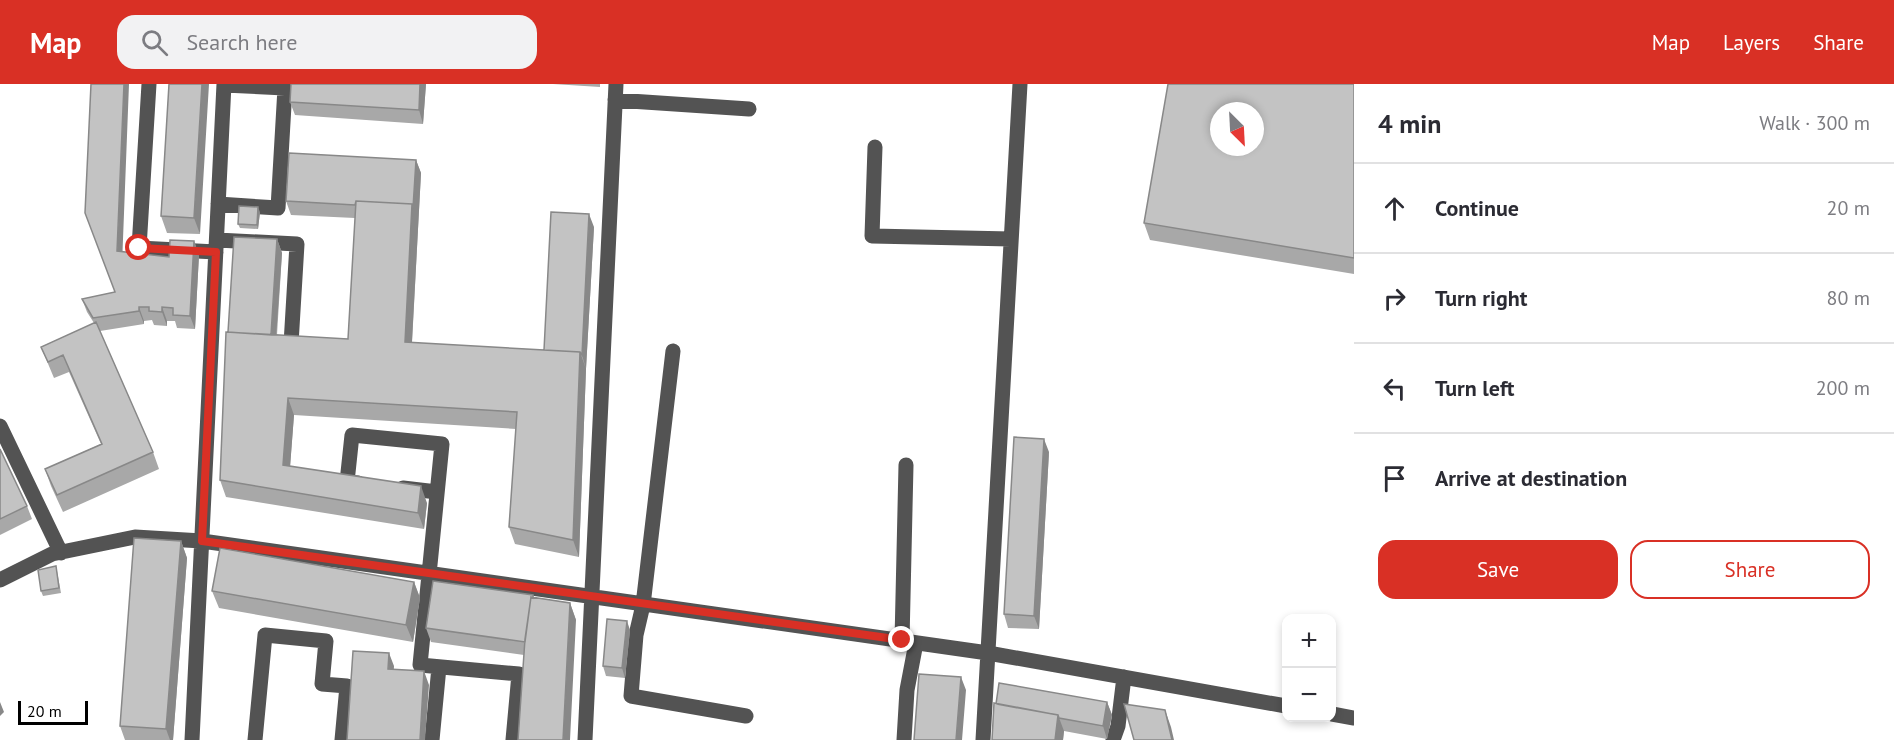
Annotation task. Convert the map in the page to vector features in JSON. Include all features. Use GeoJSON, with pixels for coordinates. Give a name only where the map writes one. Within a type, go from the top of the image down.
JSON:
{"type":"FeatureCollection","features":[{"type":"Feature","properties":{"kind":"street"},"geometry":{"type":"LineString","coordinates":[[149,84],[139,248],[297,244],[291,344]]}},
{"type":"Feature","properties":{"kind":"street"},"geometry":{"type":"LineString","coordinates":[[192,740],[202,541],[218,204],[224,84],[285,88],[278,208],[218,204]]}},
{"type":"Feature","properties":{"kind":"street"},"geometry":{"type":"LineString","coordinates":[[585,740],[616,84]]}},
{"type":"Feature","properties":{"kind":"street"},"geometry":{"type":"LineString","coordinates":[[983,740],[1020,84]]}},
{"type":"Feature","properties":{"kind":"street"},"geometry":{"type":"LineString","coordinates":[[615,100],[749,109]]}},
{"type":"Feature","properties":{"kind":"street"},"geometry":{"type":"LineString","coordinates":[[875,147],[872,236],[1011,239]]}},
{"type":"Feature","properties":{"kind":"street"},"geometry":{"type":"LineString","coordinates":[[673,351],[643,605],[636,634],[632,696],[746,716]]}},
{"type":"Feature","properties":{"kind":"street"},"geometry":{"type":"LineString","coordinates":[[0,426],[61,553]]}},
{"type":"Feature","properties":{"kind":"street"},"geometry":{"type":"LineString","coordinates":[[369,484],[347,482],[352,435],[442,444],[420,665],[519,674],[513,740]]}},
{"type":"Feature","properties":{"kind":"street"},"geometry":{"type":"LineString","coordinates":[[904,740],[909,642],[906,465]]}},
{"type":"Feature","properties":{"kind":"street"},"geometry":{"type":"LineString","coordinates":[[392,487],[437,492]]}},
{"type":"Feature","properties":{"kind":"street"},"geometry":{"type":"LineString","coordinates":[[0,580],[52,554],[135,537],[202,541],[988,653],[1282,705]]}},
{"type":"Feature","properties":{"kind":"street"},"geometry":{"type":"LineString","coordinates":[[255,740],[265,635],[326,641],[322,684],[347,686],[342,740]]}},
{"type":"Feature","properties":{"kind":"street"},"geometry":{"type":"LineString","coordinates":[[432,740],[439,667]]}},
{"type":"Feature","properties":{"kind":"street"},"geometry":{"type":"LineString","coordinates":[[1113,740],[1118,726],[1124,677]]}},
{"type":"Feature","properties":{"kind":"street"},"geometry":{"type":"LineString","coordinates":[[1336,715],[1354,718]]}},
{"type":"Feature","properties":{"kind":"building"},"geometry":{"type":"Polygon","coordinates":[[[91,84],[124,84],[117,251],[169,257],[170,240],[194,241],[190,316],[173,315],[173,308],[162,307],[162,312],[149,311],[149,307],[139,307],[139,311],[93,318],[82,299],[115,292],[85,213],[91,84]]]}},
{"type":"Feature","properties":{"kind":"building"},"geometry":{"type":"Polygon","coordinates":[[[169,84],[202,84],[194,218],[161,216],[169,84]]]}},
{"type":"Feature","properties":{"kind":"building"},"geometry":{"type":"Polygon","coordinates":[[[291,84],[420,84],[419,110],[290,102],[291,84]]]}},
{"type":"Feature","properties":{"kind":"building"},"geometry":{"type":"Polygon","coordinates":[[[1168,84],[1354,84],[1354,258],[1144,223],[1168,84]]]}},
{"type":"Feature","properties":{"kind":"building"},"geometry":{"type":"Polygon","coordinates":[[[289,153],[416,160],[413,208],[412,204],[356,201],[355,205],[286,201],[289,153]]]}},
{"type":"Feature","properties":{"kind":"building"},"geometry":{"type":"Polygon","coordinates":[[[356,201],[412,204],[405,342],[580,352],[573,540],[509,527],[517,412],[288,398],[283,465],[421,486],[418,513],[220,480],[226,332],[348,339],[356,201]]]}},
{"type":"Feature","properties":{"kind":"building"},"geometry":{"type":"Polygon","coordinates":[[[239,206],[258,207],[257,225],[238,224],[239,206]]]}},
{"type":"Feature","properties":{"kind":"building"},"geometry":{"type":"Polygon","coordinates":[[[551,212],[589,214],[582,355],[580,352],[544,350],[551,212]]]}},
{"type":"Feature","properties":{"kind":"building"},"geometry":{"type":"Polygon","coordinates":[[[234,237],[277,239],[271,335],[228,332],[234,237]]]}},
{"type":"Feature","properties":{"kind":"building"},"geometry":{"type":"Polygon","coordinates":[[[96,322],[153,452],[57,495],[45,469],[102,444],[63,355],[48,362],[41,347],[96,322]]]}},
{"type":"Feature","properties":{"kind":"building"},"geometry":{"type":"Polygon","coordinates":[[[1014,437],[1044,439],[1034,616],[1004,614],[1014,437]]]}},
{"type":"Feature","properties":{"kind":"building"},"geometry":{"type":"Polygon","coordinates":[[[0,449],[27,506],[0,519],[0,449]]]}},
{"type":"Feature","properties":{"kind":"building"},"geometry":{"type":"Polygon","coordinates":[[[134,538],[181,541],[166,729],[120,726],[134,538]]]}},
{"type":"Feature","properties":{"kind":"building"},"geometry":{"type":"Polygon","coordinates":[[[220,548],[414,582],[406,625],[212,591],[220,548]]]}},
{"type":"Feature","properties":{"kind":"building"},"geometry":{"type":"Polygon","coordinates":[[[56,566],[59,588],[41,591],[38,570],[56,566]]]}},
{"type":"Feature","properties":{"kind":"building"},"geometry":{"type":"Polygon","coordinates":[[[433,581],[533,595],[525,642],[426,628],[433,581]]]}},
{"type":"Feature","properties":{"kind":"building"},"geometry":{"type":"Polygon","coordinates":[[[531,597],[570,603],[563,740],[518,740],[525,639],[531,597]]]}},
{"type":"Feature","properties":{"kind":"building"},"geometry":{"type":"Polygon","coordinates":[[[607,619],[627,621],[622,668],[603,666],[607,619]]]}},
{"type":"Feature","properties":{"kind":"building"},"geometry":{"type":"Polygon","coordinates":[[[353,651],[389,653],[388,669],[424,671],[420,740],[347,740],[353,651]]]}},
{"type":"Feature","properties":{"kind":"building"},"geometry":{"type":"Polygon","coordinates":[[[919,674],[961,677],[956,740],[914,740],[919,674]]]}},
{"type":"Feature","properties":{"kind":"building"},"geometry":{"type":"Polygon","coordinates":[[[999,683],[1107,702],[1103,726],[996,704],[999,683]]]}},
{"type":"Feature","properties":{"kind":"building"},"geometry":{"type":"Polygon","coordinates":[[[994,703],[1058,715],[1055,740],[992,740],[994,703]]]}},
{"type":"Feature","properties":{"kind":"building"},"geometry":{"type":"Polygon","coordinates":[[[1124,704],[1165,710],[1172,740],[1134,740],[1124,704]]]}},
{"type":"Feature","properties":{"kind":"route"},"geometry":{"type":"LineString","coordinates":[[139,248],[216,252],[202,541],[902,640]]}}]}
